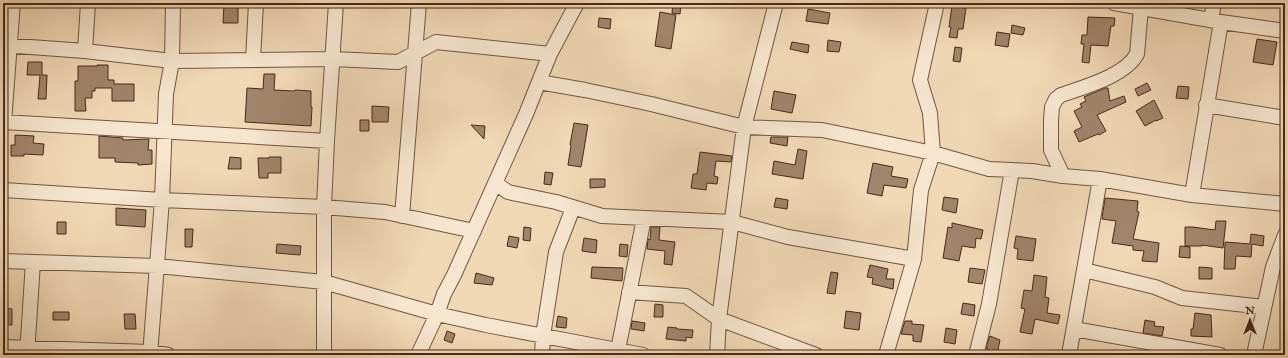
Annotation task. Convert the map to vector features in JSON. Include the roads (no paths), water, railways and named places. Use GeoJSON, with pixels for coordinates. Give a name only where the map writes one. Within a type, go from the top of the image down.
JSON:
{"type":"FeatureCollection","features":[{"type":"Feature","properties":{"kind":"street"},"geometry":{"type":"LineString","coordinates":[[13,3],[7,45],[3,122],[327,141]]}},
{"type":"Feature","properties":{"kind":"street"},"geometry":{"type":"LineString","coordinates":[[85,51],[88,3]]}},
{"type":"Feature","properties":{"kind":"street"},"geometry":{"type":"LineString","coordinates":[[150,354],[162,200],[166,94],[172,61],[173,3]]}},
{"type":"Feature","properties":{"kind":"street"},"geometry":{"type":"LineString","coordinates":[[253,60],[256,3]]}},
{"type":"Feature","properties":{"kind":"street"},"geometry":{"type":"LineString","coordinates":[[324,355],[324,207],[336,3]]}},
{"type":"Feature","properties":{"kind":"street"},"geometry":{"type":"LineString","coordinates":[[402,216],[419,3]]}},
{"type":"Feature","properties":{"kind":"street"},"geometry":{"type":"LineString","coordinates":[[418,355],[437,314],[444,294],[474,231],[550,54],[577,3]]}},
{"type":"Feature","properties":{"kind":"street"},"geometry":{"type":"LineString","coordinates":[[717,355],[719,319],[744,127],[776,3]]}},
{"type":"Feature","properties":{"kind":"street"},"geometry":{"type":"LineString","coordinates":[[886,355],[914,259],[921,190],[933,153],[930,113],[920,80],[937,3]]}},
{"type":"Feature","properties":{"kind":"street"},"geometry":{"type":"LineString","coordinates":[[1114,3],[1216,21],[1285,31]]}},
{"type":"Feature","properties":{"kind":"street"},"geometry":{"type":"LineString","coordinates":[[1192,194],[1206,106],[1216,21],[1214,3]]}},
{"type":"Feature","properties":{"kind":"street"},"geometry":{"type":"LineString","coordinates":[[1064,176],[1051,150],[1052,107],[1056,99],[1061,95],[1100,82],[1123,69],[1134,60],[1137,54],[1141,8]]}},
{"type":"Feature","properties":{"kind":"street"},"geometry":{"type":"LineString","coordinates":[[7,45],[85,51],[172,61],[333,59],[398,62],[436,42],[550,54]]}},
{"type":"Feature","properties":{"kind":"street"},"geometry":{"type":"LineString","coordinates":[[539,82],[651,104],[744,127],[822,130],[933,153],[989,169],[1100,179],[1192,194],[1285,204]]}},
{"type":"Feature","properties":{"kind":"street"},"geometry":{"type":"LineString","coordinates":[[1206,106],[1285,118]]}},
{"type":"Feature","properties":{"kind":"street"},"geometry":{"type":"LineString","coordinates":[[976,355],[989,304],[1012,170]]}},
{"type":"Feature","properties":{"kind":"street"},"geometry":{"type":"LineString","coordinates":[[1069,355],[1100,179]]}},
{"type":"Feature","properties":{"kind":"street"},"geometry":{"type":"LineString","coordinates":[[495,183],[508,192],[556,202],[602,216],[732,222],[788,237],[914,259]]}},
{"type":"Feature","properties":{"kind":"street"},"geometry":{"type":"LineString","coordinates":[[3,190],[162,200],[324,207],[385,212],[474,231]]}},
{"type":"Feature","properties":{"kind":"street"},"geometry":{"type":"LineString","coordinates":[[542,355],[543,336],[556,252],[573,208]]}},
{"type":"Feature","properties":{"kind":"street"},"geometry":{"type":"LineString","coordinates":[[618,350],[644,218]]}},
{"type":"Feature","properties":{"kind":"street"},"geometry":{"type":"LineString","coordinates":[[1254,355],[1273,267],[1285,235]]}},
{"type":"Feature","properties":{"kind":"street"},"geometry":{"type":"LineString","coordinates":[[3,261],[157,266],[324,282],[437,314],[643,355]]}},
{"type":"Feature","properties":{"kind":"street"},"geometry":{"type":"LineString","coordinates":[[28,351],[33,262]]}},
{"type":"Feature","properties":{"kind":"street"},"geometry":{"type":"LineString","coordinates":[[1084,270],[1155,287],[1182,298],[1264,307]]}},
{"type":"Feature","properties":{"kind":"street"},"geometry":{"type":"LineString","coordinates":[[629,292],[686,296],[719,319],[816,355]]}},
{"type":"Feature","properties":{"kind":"street"},"geometry":{"type":"LineString","coordinates":[[1074,329],[1220,355]]}},
{"type":"Feature","properties":{"kind":"street"},"geometry":{"type":"LineString","coordinates":[[3,347],[28,351],[168,355]]}}]}
